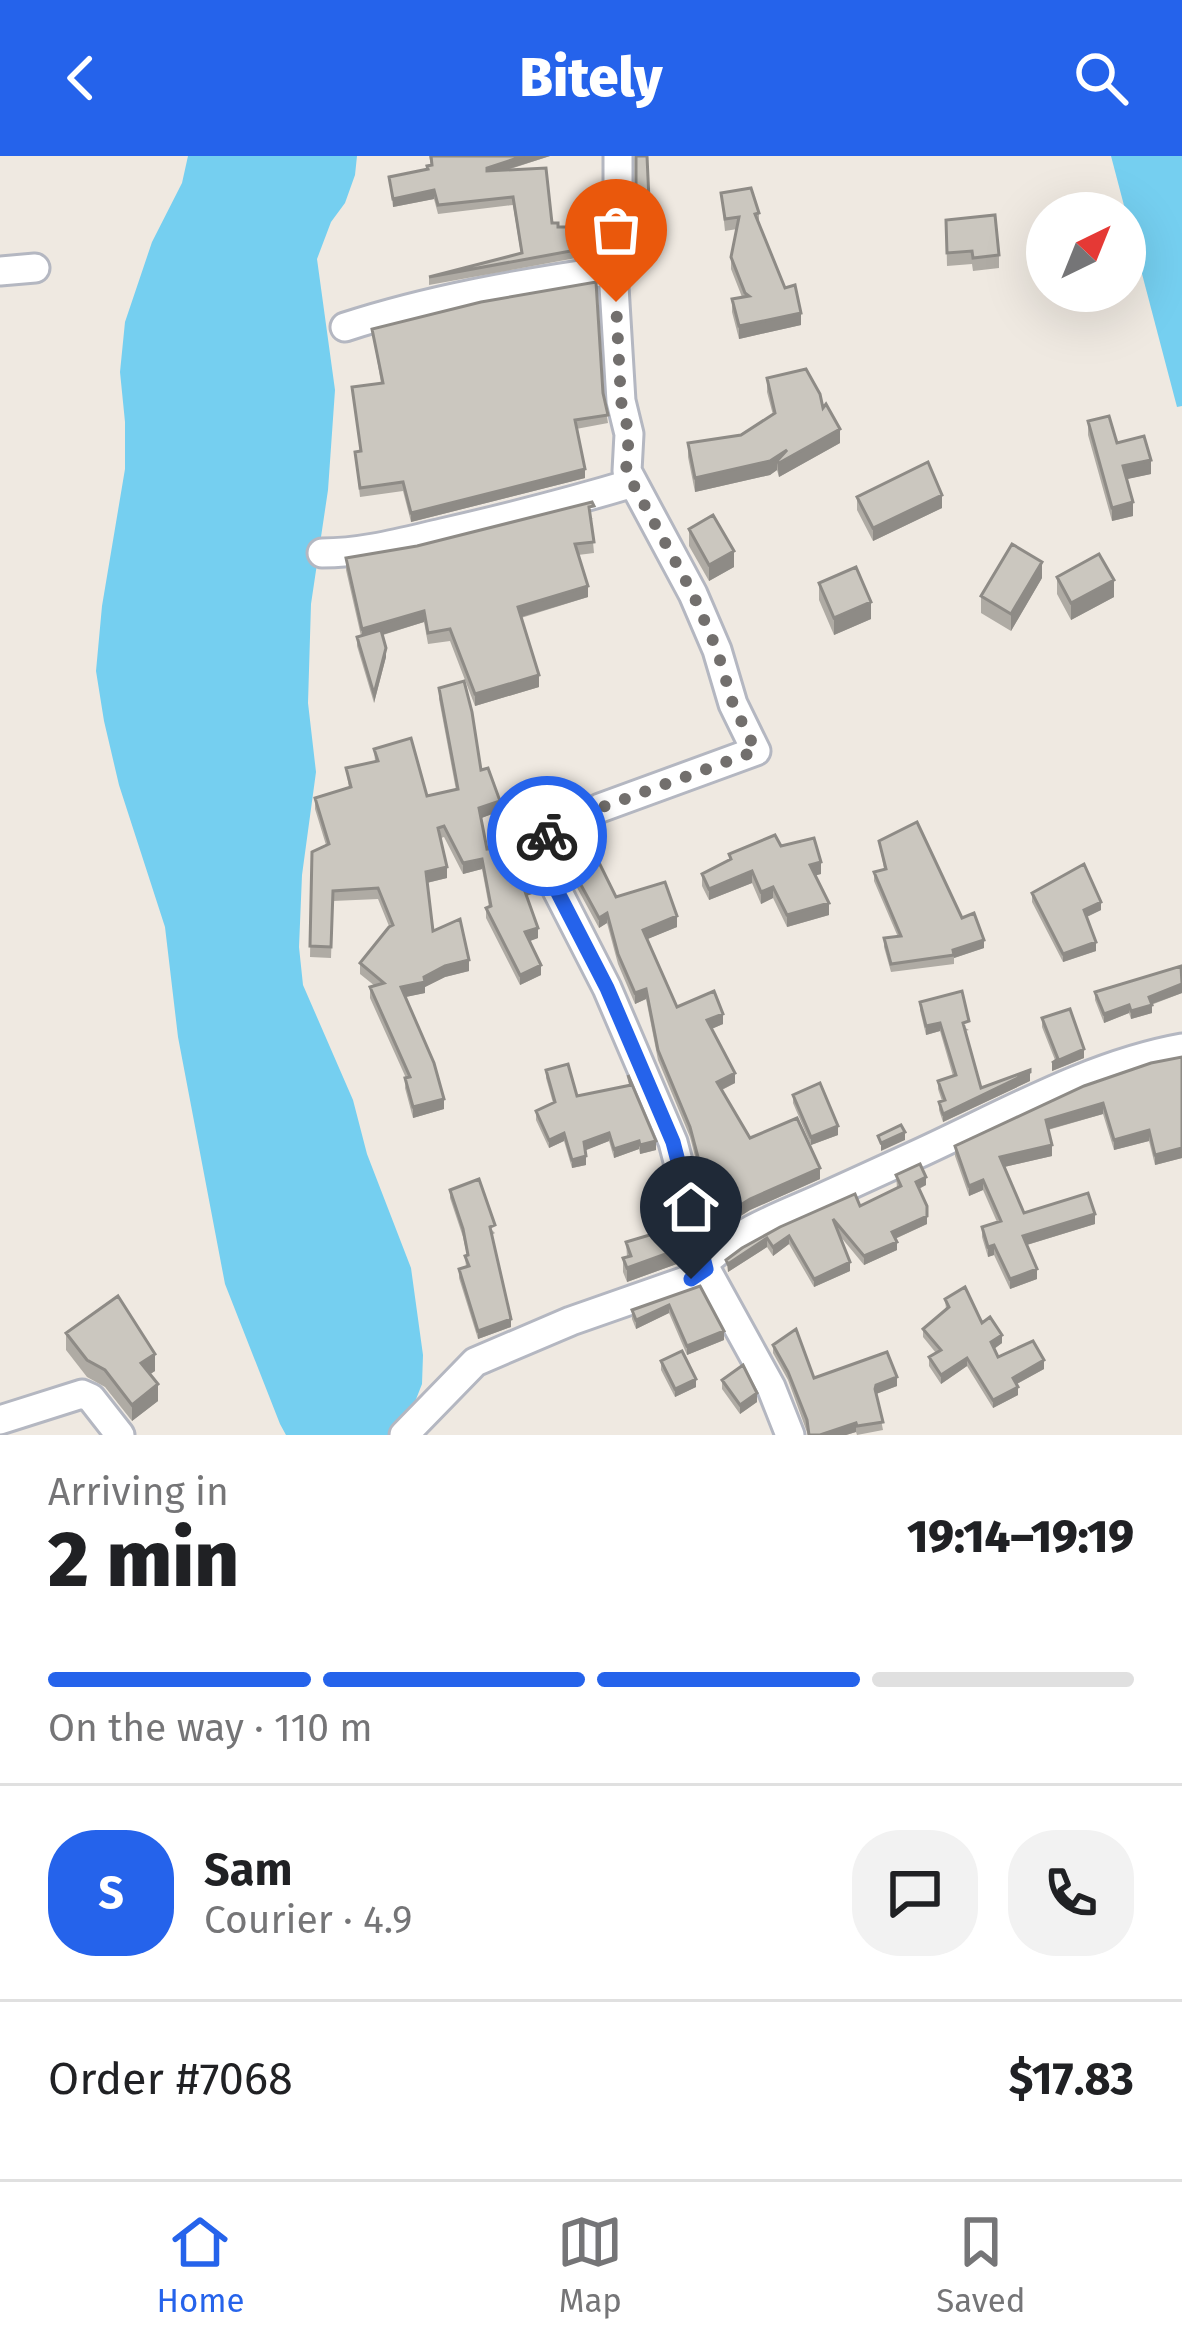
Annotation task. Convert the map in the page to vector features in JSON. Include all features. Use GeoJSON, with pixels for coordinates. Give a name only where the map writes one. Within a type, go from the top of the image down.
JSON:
{"type":"FeatureCollection","features":[{"type":"Feature","properties":{"kind":"street"},"geometry":{"type":"LineString","coordinates":[[618,156],[619,242],[613,270],[621,401],[629,434],[626,471],[693,594],[733,704],[756,751],[566,824],[539,841],[539,856],[644,1070],[673,1142],[705,1266],[771,1387],[790,1435]]}},
{"type":"Feature","properties":{"kind":"street"},"geometry":{"type":"LineString","coordinates":[[0,271],[35,268]]}},
{"type":"Feature","properties":{"kind":"street"},"geometry":{"type":"LineString","coordinates":[[345,328],[394,311],[613,270]]}},
{"type":"Feature","properties":{"kind":"street"},"geometry":{"type":"LineString","coordinates":[[322,553],[374,548],[454,530],[633,483]]}},
{"type":"Feature","properties":{"kind":"street"},"geometry":{"type":"LineString","coordinates":[[404,1435],[476,1362],[571,1321],[691,1279],[731,1239],[1020,1104],[1150,1054],[1182,1048]]}},
{"type":"Feature","properties":{"kind":"street"},"geometry":{"type":"LineString","coordinates":[[0,1420],[82,1394],[91,1398],[120,1435]]}},
{"type":"Feature","properties":{"kind":"water"},"geometry":{"type":"Polygon","coordinates":[[[188,156],[357,156],[345,203],[331,222],[317,259],[335,390],[328,490],[311,604],[308,703],[316,772],[302,875],[299,947],[303,985],[353,1100],[367,1154],[411,1268],[423,1355],[422,1384],[413,1407],[389,1435],[286,1435],[225,1284],[178,1037],[165,927],[119,785],[96,671],[125,469],[120,372],[125,322],[152,242],[182,183],[188,156]]]}},
{"type":"Feature","properties":{"kind":"water"},"geometry":{"type":"Polygon","coordinates":[[[1111,156],[1182,156],[1182,406],[1177,407],[1146,289],[1146,192],[1120,192],[1111,156]]]}},
{"type":"Feature","properties":{"kind":"building"},"geometry":{"type":"Polygon","coordinates":[[[431,156],[524,156],[487,171],[546,168],[552,223],[600,227],[598,246],[429,277],[522,253],[513,197],[438,205],[434,190],[393,199],[389,177],[428,169],[431,156]]]}},
{"type":"Feature","properties":{"kind":"building"},"geometry":{"type":"Polygon","coordinates":[[[636,156],[647,156],[649,200],[636,201],[636,156]]]}},
{"type":"Feature","properties":{"kind":"building"},"geometry":{"type":"Polygon","coordinates":[[[751,188],[759,213],[755,214],[785,288],[795,285],[801,313],[739,326],[732,299],[749,296],[731,257],[739,217],[725,219],[721,193],[751,188]]]}},
{"type":"Feature","properties":{"kind":"building"},"geometry":{"type":"Polygon","coordinates":[[[995,215],[999,255],[973,258],[972,251],[947,253],[946,220],[995,215]]]}},
{"type":"Feature","properties":{"kind":"building"},"geometry":{"type":"Polygon","coordinates":[[[596,282],[608,415],[575,420],[585,469],[411,513],[403,482],[360,488],[355,452],[361,451],[352,387],[383,383],[372,329],[481,302],[596,282]]]}},
{"type":"Feature","properties":{"kind":"building"},"geometry":{"type":"Polygon","coordinates":[[[806,369],[823,408],[826,404],[840,429],[779,463],[787,450],[770,461],[695,478],[688,443],[741,435],[775,413],[767,378],[806,369]]]}},
{"type":"Feature","properties":{"kind":"building"},"geometry":{"type":"Polygon","coordinates":[[[1109,416],[1117,443],[1144,436],[1151,460],[1123,466],[1133,502],[1112,508],[1088,421],[1109,416]]]}},
{"type":"Feature","properties":{"kind":"building"},"geometry":{"type":"Polygon","coordinates":[[[928,462],[942,495],[873,528],[857,497],[928,462]]]}},
{"type":"Feature","properties":{"kind":"building"},"geometry":{"type":"Polygon","coordinates":[[[592,502],[594,542],[575,544],[588,586],[518,607],[539,675],[475,694],[450,629],[428,633],[424,611],[362,629],[346,558],[417,546],[592,502]]]}},
{"type":"Feature","properties":{"kind":"building"},"geometry":{"type":"Polygon","coordinates":[[[713,515],[734,551],[709,565],[689,529],[713,515]]]}},
{"type":"Feature","properties":{"kind":"building"},"geometry":{"type":"Polygon","coordinates":[[[1012,544],[1042,562],[1011,614],[981,596],[1012,544]]]}},
{"type":"Feature","properties":{"kind":"building"},"geometry":{"type":"Polygon","coordinates":[[[1099,554],[1114,580],[1071,603],[1057,577],[1099,554]]]}},
{"type":"Feature","properties":{"kind":"building"},"geometry":{"type":"Polygon","coordinates":[[[856,567],[871,602],[834,618],[819,583],[856,567]]]}},
{"type":"Feature","properties":{"kind":"building"},"geometry":{"type":"Polygon","coordinates":[[[381,630],[386,648],[374,694],[357,637],[381,630]]]}},
{"type":"Feature","properties":{"kind":"building"},"geometry":{"type":"Polygon","coordinates":[[[464,681],[481,770],[488,768],[500,801],[479,808],[487,849],[521,845],[538,882],[523,886],[538,928],[525,932],[541,965],[520,975],[486,908],[491,906],[482,859],[463,863],[444,826],[438,828],[447,867],[426,872],[433,931],[460,919],[469,960],[445,966],[424,977],[425,982],[401,987],[444,1099],[413,1107],[405,1078],[410,1077],[370,987],[384,983],[360,963],[393,925],[378,888],[333,891],[331,947],[310,946],[312,852],[329,844],[315,798],[351,787],[346,768],[378,761],[374,749],[411,738],[427,796],[458,789],[439,688],[464,681]]]}},
{"type":"Feature","properties":{"kind":"building"},"geometry":{"type":"Polygon","coordinates":[[[917,822],[962,918],[974,913],[984,940],[953,950],[954,955],[891,964],[884,938],[901,936],[874,872],[886,869],[879,841],[917,822]]]}},
{"type":"Feature","properties":{"kind":"building"},"geometry":{"type":"Polygon","coordinates":[[[582,828],[616,897],[665,882],[677,916],[643,930],[677,1007],[714,991],[723,1014],[707,1020],[735,1073],[717,1082],[750,1138],[797,1118],[820,1168],[750,1199],[715,1221],[690,1127],[658,1050],[646,989],[635,993],[607,913],[599,918],[557,841],[582,828]]]}},
{"type":"Feature","properties":{"kind":"building"},"geometry":{"type":"Polygon","coordinates":[[[775,835],[781,846],[814,838],[821,862],[810,865],[829,903],[787,915],[773,887],[761,892],[752,871],[709,889],[702,874],[731,859],[729,854],[775,835]]]}},
{"type":"Feature","properties":{"kind":"building"},"geometry":{"type":"Polygon","coordinates":[[[1084,864],[1101,902],[1084,910],[1096,942],[1063,954],[1032,893],[1084,864]]]}},
{"type":"Feature","properties":{"kind":"building"},"geometry":{"type":"Polygon","coordinates":[[[1181,966],[1182,984],[1149,997],[1152,1005],[1131,1011],[1129,1005],[1104,1014],[1095,992],[1181,966]]]}},
{"type":"Feature","properties":{"kind":"building"},"geometry":{"type":"Polygon","coordinates":[[[962,991],[969,1021],[963,1023],[981,1088],[1030,1072],[943,1114],[939,1102],[945,1100],[938,1081],[956,1075],[940,1023],[926,1026],[920,1002],[962,991]]]}},
{"type":"Feature","properties":{"kind":"building"},"geometry":{"type":"Polygon","coordinates":[[[1070,1009],[1084,1049],[1052,1063],[1058,1059],[1042,1018],[1070,1009]]]}},
{"type":"Feature","properties":{"kind":"building"},"geometry":{"type":"Polygon","coordinates":[[[1182,1057],[1182,1148],[1155,1155],[1149,1130],[1114,1140],[1103,1103],[1046,1120],[1052,1145],[1000,1157],[1024,1213],[1088,1193],[1095,1214],[1023,1236],[1037,1269],[1010,1279],[994,1245],[988,1247],[982,1227],[1001,1221],[983,1180],[969,1186],[955,1146],[1084,1086],[1182,1057]]]}},
{"type":"Feature","properties":{"kind":"building"},"geometry":{"type":"Polygon","coordinates":[[[568,1064],[577,1096],[631,1085],[628,1075],[656,1141],[614,1149],[609,1133],[584,1142],[586,1156],[572,1160],[564,1133],[549,1140],[536,1111],[555,1102],[546,1070],[568,1064]]]}},
{"type":"Feature","properties":{"kind":"building"},"geometry":{"type":"Polygon","coordinates":[[[820,1083],[838,1126],[811,1137],[793,1095],[820,1083]]]}},
{"type":"Feature","properties":{"kind":"building"},"geometry":{"type":"Polygon","coordinates":[[[901,1125],[905,1132],[881,1143],[878,1136],[901,1125]]]}},
{"type":"Feature","properties":{"kind":"building"},"geometry":{"type":"Polygon","coordinates":[[[920,1164],[926,1177],[916,1182],[927,1216],[892,1232],[897,1242],[864,1256],[833,1219],[850,1262],[814,1279],[789,1236],[773,1247],[767,1238],[728,1264],[726,1260],[742,1248],[780,1227],[855,1194],[860,1206],[901,1186],[896,1175],[920,1164]]]}},
{"type":"Feature","properties":{"kind":"building"},"geometry":{"type":"Polygon","coordinates":[[[479,1179],[495,1225],[490,1227],[511,1319],[478,1331],[459,1269],[469,1266],[468,1255],[450,1190],[479,1179]]]}},
{"type":"Feature","properties":{"kind":"building"},"geometry":{"type":"Polygon","coordinates":[[[680,1226],[685,1247],[627,1268],[623,1258],[631,1256],[626,1242],[680,1226]]]}},
{"type":"Feature","properties":{"kind":"building"},"geometry":{"type":"Polygon","coordinates":[[[700,1286],[724,1331],[687,1346],[669,1305],[636,1320],[632,1310],[700,1286]]]}},
{"type":"Feature","properties":{"kind":"building"},"geometry":{"type":"Polygon","coordinates":[[[965,1287],[982,1323],[990,1317],[1002,1335],[991,1342],[998,1357],[1033,1341],[1044,1360],[1013,1378],[1018,1387],[993,1400],[967,1358],[941,1375],[929,1357],[941,1350],[923,1329],[949,1307],[945,1299],[965,1287]]]}},
{"type":"Feature","properties":{"kind":"building"},"geometry":{"type":"Polygon","coordinates":[[[118,1296],[155,1354],[141,1363],[158,1384],[132,1405],[105,1370],[87,1360],[66,1333],[118,1296]]]}},
{"type":"Feature","properties":{"kind":"building"},"geometry":{"type":"Polygon","coordinates":[[[796,1329],[814,1378],[887,1352],[897,1377],[876,1385],[883,1422],[856,1423],[809,1435],[788,1372],[773,1345],[796,1329]]]}},
{"type":"Feature","properties":{"kind":"building"},"geometry":{"type":"Polygon","coordinates":[[[682,1351],[696,1379],[675,1389],[661,1361],[682,1351]]]}},
{"type":"Feature","properties":{"kind":"building"},"geometry":{"type":"Polygon","coordinates":[[[743,1365],[757,1393],[740,1405],[722,1380],[743,1365]]]}},
{"type":"Feature","properties":{"kind":"way so far"},"geometry":{"type":"LineString","coordinates":[[547,836],[600,808],[756,751],[733,704],[693,594],[626,471],[629,434],[621,401],[616,302]]}},
{"type":"Feature","properties":{"kind":"route"},"geometry":{"type":"LineString","coordinates":[[547,836],[539,841],[539,856],[607,988],[673,1142],[706,1269],[691,1279]]}}]}
